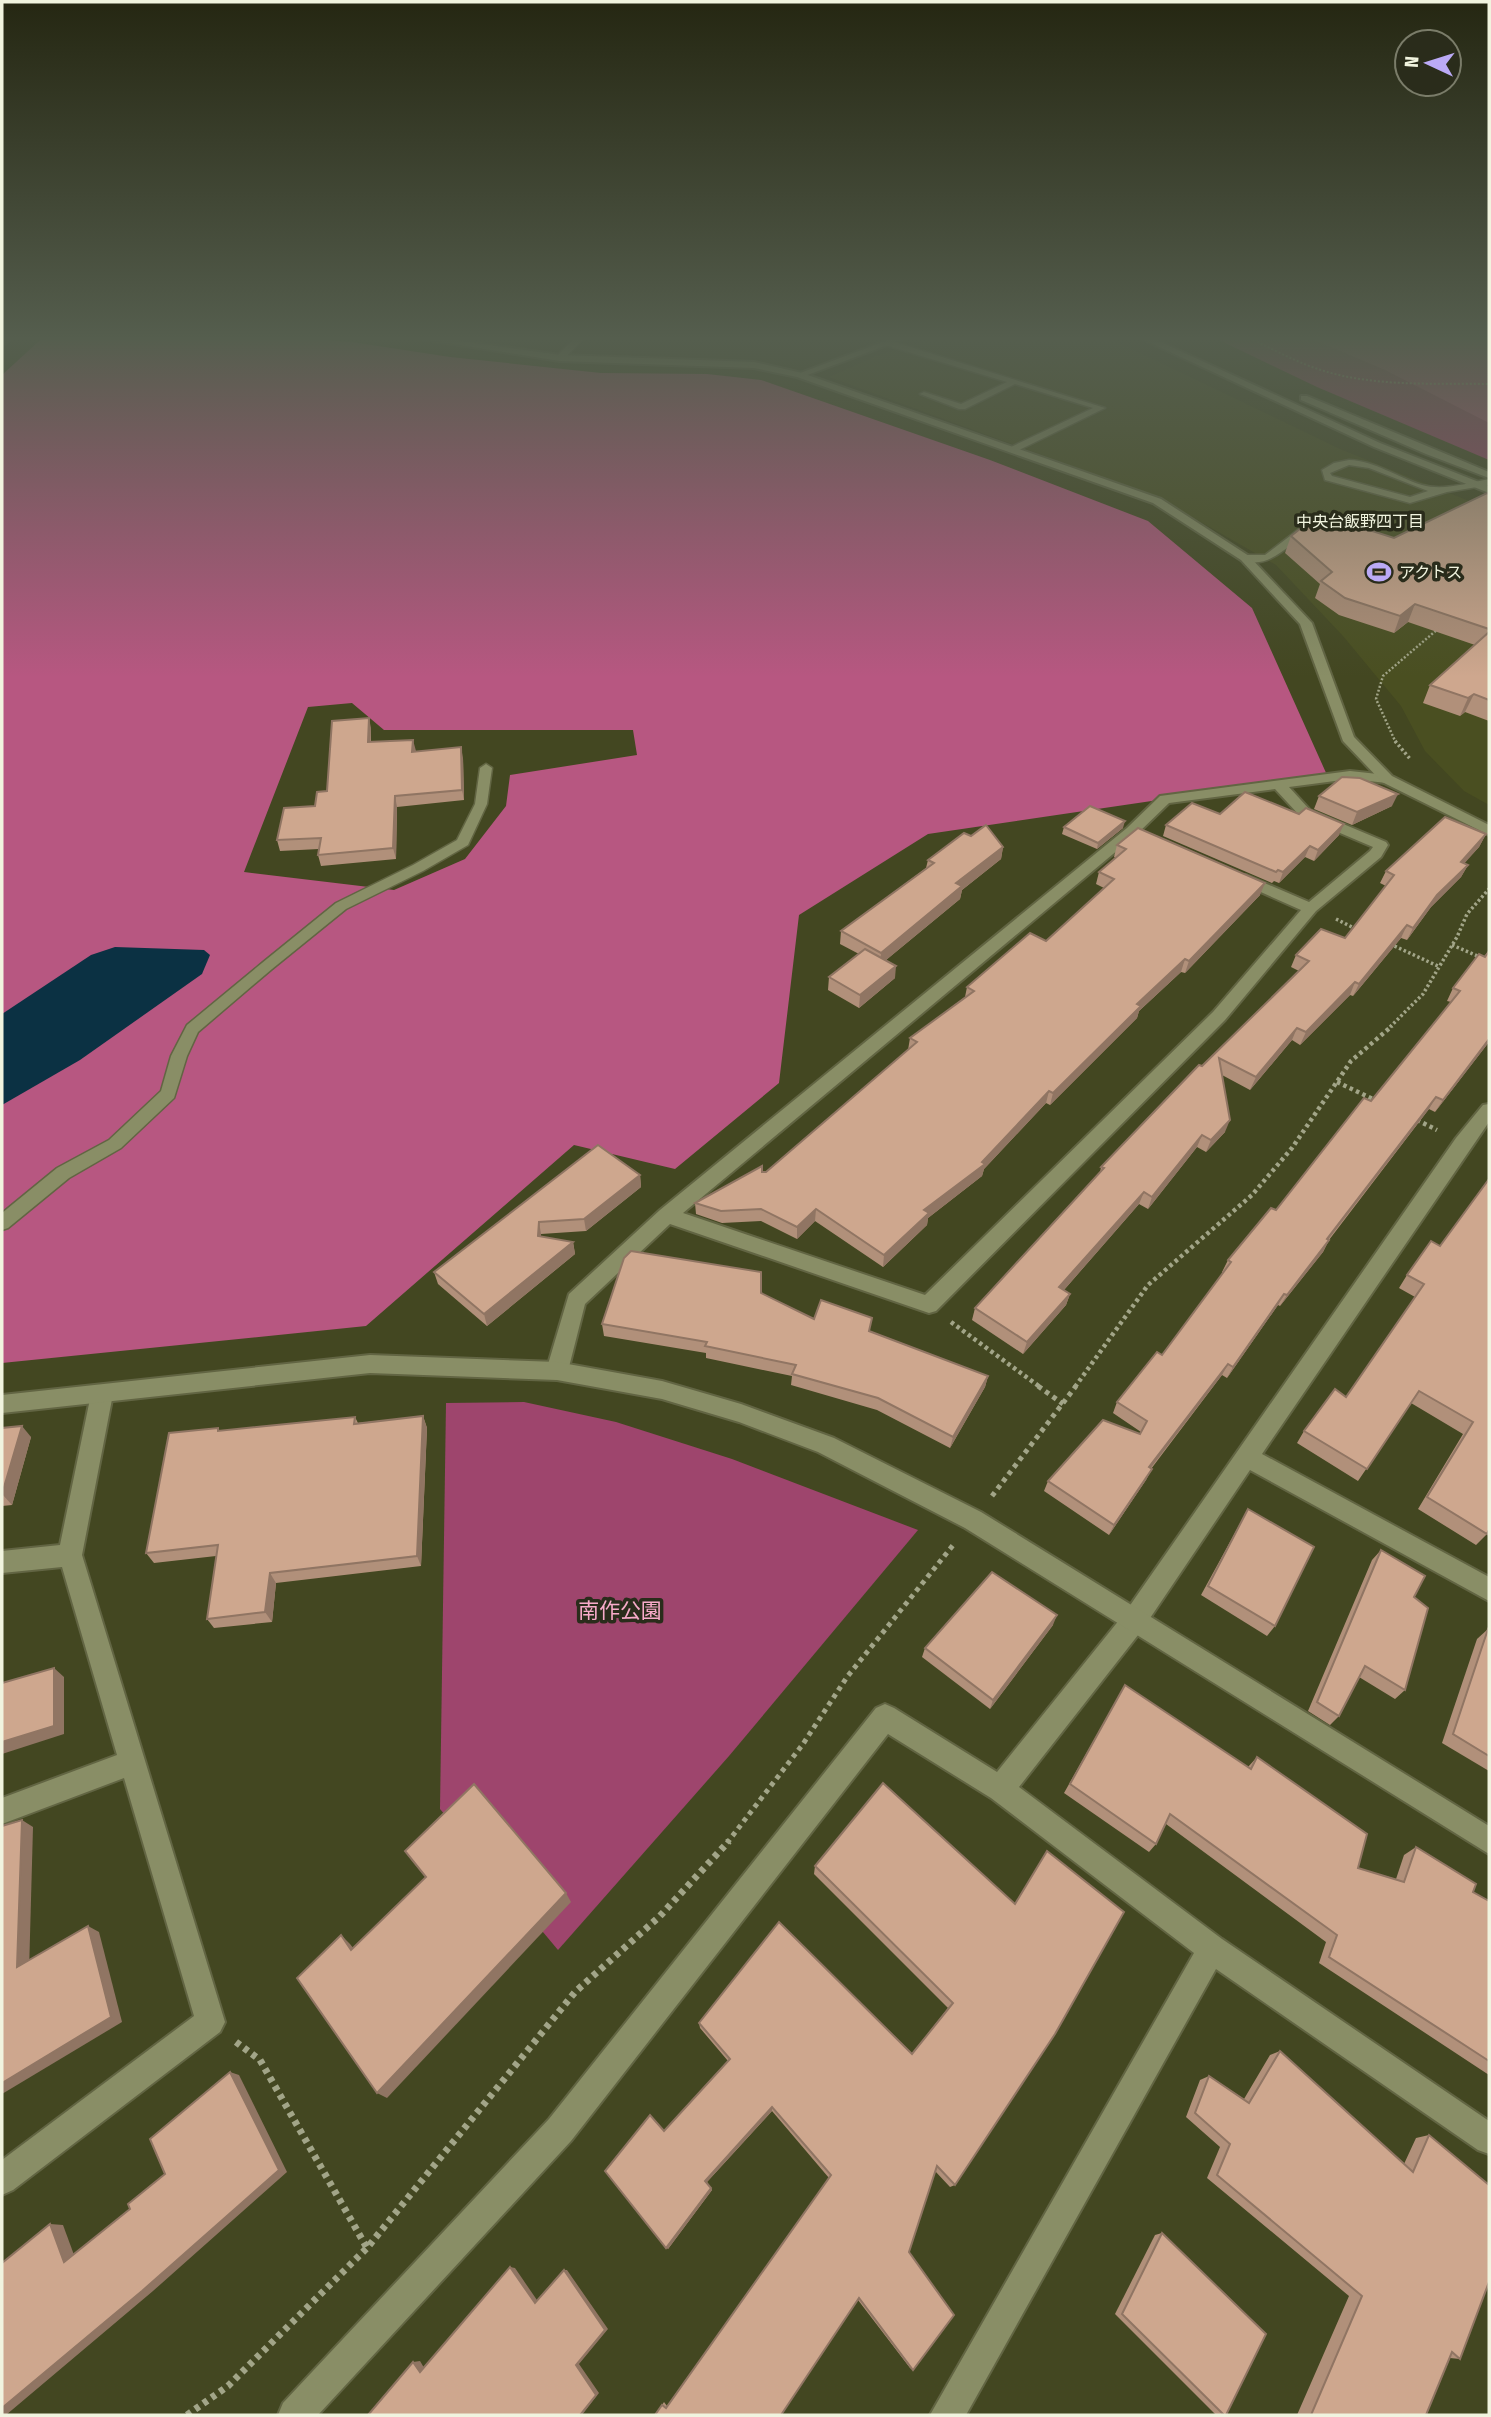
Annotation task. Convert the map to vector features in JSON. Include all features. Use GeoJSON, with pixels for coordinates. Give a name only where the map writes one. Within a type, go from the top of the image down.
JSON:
{"type":"FeatureCollection","features":[{"type":"Feature","properties":{"kind":"street"},"geometry":{"type":"LineString","coordinates":[[1019,451],[1157,501],[1245,558],[1306,623],[1348,738],[1387,779],[1489,831]]}},
{"type":"Feature","properties":{"kind":"street"},"geometry":{"type":"LineString","coordinates":[[1392,451],[1489,490]]}},
{"type":"Feature","properties":{"kind":"street"},"geometry":{"type":"LineString","coordinates":[[1426,451],[1489,475]]}},
{"type":"Feature","properties":{"kind":"street"},"geometry":{"type":"LineString","coordinates":[[556,1371],[576,1300],[667,1215],[1138,833],[1165,799],[1350,775],[1387,779]]}},
{"type":"Feature","properties":{"kind":"street"},"geometry":{"type":"LineString","coordinates":[[667,1215],[929,1305],[1219,1016],[1311,908],[1376,853],[1381,845],[1305,813],[1278,785]]}},
{"type":"Feature","properties":{"kind":"street"},"geometry":{"type":"LineString","coordinates":[[1221,869],[1311,908]]}},
{"type":"Feature","properties":{"kind":"street"},"geometry":{"type":"LineString","coordinates":[[1000,1789],[1133,1622],[1489,1110]]}},
{"type":"Feature","properties":{"kind":"street"},"geometry":{"type":"LineString","coordinates":[[2,1404],[370,1364],[556,1371],[662,1390],[741,1413],[826,1445],[973,1520],[1489,1841]]}},
{"type":"Feature","properties":{"kind":"street"},"geometry":{"type":"LineString","coordinates":[[2,2179],[210,2022],[70,1555],[102,1394]]}},
{"type":"Feature","properties":{"kind":"street"},"geometry":{"type":"LineString","coordinates":[[1247,1457],[1489,1590]]}},
{"type":"Feature","properties":{"kind":"street"},"geometry":{"type":"LineString","coordinates":[[2,1562],[70,1555]]}},
{"type":"Feature","properties":{"kind":"street"},"geometry":{"type":"LineString","coordinates":[[295,2415],[560,2130],[886,1717],[1000,1789],[1212,1949],[1489,2139]]}},
{"type":"Feature","properties":{"kind":"street"},"geometry":{"type":"LineString","coordinates":[[2,1811],[132,1762]]}},
{"type":"Feature","properties":{"kind":"street"},"geometry":{"type":"LineString","coordinates":[[947,2415],[1212,1949]]}},
{"type":"Feature","properties":{"kind":"lane"},"geometry":{"type":"LineString","coordinates":[[1442,490],[1420,487],[1357,462],[1341,463],[1325,472],[1333,480],[1399,499],[1418,499],[1442,490],[1489,482]]}},
{"type":"Feature","properties":{"kind":"lane"},"geometry":{"type":"LineString","coordinates":[[1245,558],[1267,558],[1315,520]]}},
{"type":"Feature","properties":{"kind":"lane"},"geometry":{"type":"LineString","coordinates":[[2,1223],[63,1173],[115,1144],[168,1094],[179,1056],[192,1029],[267,966],[341,906],[418,868],[463,842],[481,804],[485,768]]}},
{"type":"Feature","properties":{"kind":"path"},"geometry":{"type":"LineString","coordinates":[[1416,765],[1398,747],[1376,699],[1383,676],[1441,626]]}},
{"type":"Feature","properties":{"kind":"path"},"geometry":{"type":"LineString","coordinates":[[187,2415],[228,2386],[367,2248],[575,1992],[660,1916],[727,1843],[803,1744],[847,1677],[1063,1404],[1148,1285],[1252,1195],[1292,1148],[1351,1061],[1392,1026],[1423,994],[1467,914],[1489,889]]}},
{"type":"Feature","properties":{"kind":"path"},"geometry":{"type":"LineString","coordinates":[[1311,908],[1358,930]]}},
{"type":"Feature","properties":{"kind":"path"},"geometry":{"type":"LineString","coordinates":[[1381,940],[1440,967]]}},
{"type":"Feature","properties":{"kind":"path"},"geometry":{"type":"LineString","coordinates":[[1452,945],[1489,961]]}},
{"type":"Feature","properties":{"kind":"path"},"geometry":{"type":"LineString","coordinates":[[1337,1082],[1383,1104]]}},
{"type":"Feature","properties":{"kind":"path"},"geometry":{"type":"LineString","coordinates":[[1406,1115],[1464,1143]]}},
{"type":"Feature","properties":{"kind":"path"},"geometry":{"type":"LineString","coordinates":[[929,1305],[1063,1404]]}},
{"type":"Feature","properties":{"kind":"path"},"geometry":{"type":"LineString","coordinates":[[210,2022],[260,2060],[367,2248]]}},
{"type":"Feature","properties":{"kind":"shaded area"},"geometry":{"type":"Polygon","coordinates":[[[2,451],[964,451],[1148,521],[1252,608],[1327,775],[928,834],[799,915],[779,1083],[675,1169],[574,1145],[366,1326],[2,1363],[2,451]],[[352,703],[308,707],[244,872],[394,890],[465,859],[506,806],[510,775],[637,755],[633,730],[384,730],[352,703]]]}},
{"type":"Feature","properties":{"kind":"shaded area"},"geometry":{"type":"Polygon","coordinates":[[[1030,451],[1344,451],[1489,509],[1489,805],[1464,791],[1425,751],[1401,706],[1343,636],[1276,565],[1159,498],[1030,451]]]}},
{"type":"Feature","properties":{"kind":"green space"},"geometry":{"type":"Polygon","coordinates":[[[1467,451],[1489,451],[1489,460],[1467,451]]]}},
{"type":"Feature","properties":{"kind":"green space","name":"南作公園"},"geometry":{"type":"Polygon","coordinates":[[[524,1402],[616,1422],[732,1459],[918,1530],[729,1756],[558,1950],[440,1809],[446,1403],[524,1402]]]}},
{"type":"Feature","properties":{"kind":"water"},"geometry":{"type":"Polygon","coordinates":[[[115,947],[204,950],[210,955],[202,974],[80,1060],[2,1105],[2,1014],[91,955],[115,947]]]}},
{"type":"Feature","properties":{"kind":"building"},"geometry":{"type":"Polygon","coordinates":[[[1487,493],[1489,629],[1415,604],[1400,616],[1345,598],[1321,581],[1332,572],[1291,536],[1319,514],[1394,538],[1487,493]]]}},
{"type":"Feature","properties":{"kind":"building"},"geometry":{"type":"Polygon","coordinates":[[[1489,632],[1489,700],[1474,694],[1468,698],[1430,685],[1489,632]]]}},
{"type":"Feature","properties":{"kind":"building"},"geometry":{"type":"Polygon","coordinates":[[[369,718],[368,742],[413,740],[412,752],[461,747],[462,790],[395,796],[393,848],[318,855],[321,838],[277,840],[284,808],[315,806],[317,792],[327,791],[332,721],[369,718]]]}},
{"type":"Feature","properties":{"kind":"building"},"geometry":{"type":"Polygon","coordinates":[[[1342,777],[1360,778],[1398,794],[1357,812],[1319,796],[1342,777]]]}},
{"type":"Feature","properties":{"kind":"building"},"geometry":{"type":"Polygon","coordinates":[[[1245,792],[1299,814],[1306,808],[1344,824],[1318,850],[1310,846],[1283,872],[1276,872],[1166,825],[1192,803],[1220,814],[1245,792]]]}},
{"type":"Feature","properties":{"kind":"building"},"geometry":{"type":"Polygon","coordinates":[[[1090,806],[1125,821],[1098,843],[1064,827],[1090,806]]]}},
{"type":"Feature","properties":{"kind":"building"},"geometry":{"type":"Polygon","coordinates":[[[1445,817],[1486,834],[1461,862],[1468,865],[1437,895],[1413,928],[1407,925],[1359,984],[1355,982],[1306,1032],[1297,1028],[1256,1077],[1219,1058],[1230,1120],[1211,1140],[1202,1135],[1152,1197],[1144,1192],[1059,1287],[1070,1294],[1027,1342],[975,1308],[1104,1168],[1101,1167],[1199,1065],[1202,1066],[1309,961],[1296,955],[1321,929],[1345,938],[1394,875],[1386,871],[1445,817]]]}},
{"type":"Feature","properties":{"kind":"building"},"geometry":{"type":"Polygon","coordinates":[[[986,825],[1003,847],[956,883],[962,886],[881,953],[841,931],[934,863],[928,860],[964,833],[971,836],[986,825]]]}},
{"type":"Feature","properties":{"kind":"building"},"geometry":{"type":"Polygon","coordinates":[[[1138,828],[1265,883],[1189,961],[1185,959],[1137,1004],[1141,1006],[1053,1093],[1049,1091],[982,1162],[985,1164],[924,1210],[929,1213],[884,1255],[816,1209],[797,1227],[761,1209],[721,1211],[695,1203],[762,1166],[762,1172],[766,1172],[917,1042],[910,1038],[974,991],[967,987],[1030,933],[1046,941],[1114,879],[1099,872],[1126,849],[1117,845],[1138,828]]]}},
{"type":"Feature","properties":{"kind":"building"},"geometry":{"type":"Polygon","coordinates":[[[865,949],[896,966],[860,995],[829,977],[865,949]]]}},
{"type":"Feature","properties":{"kind":"building"},"geometry":{"type":"Polygon","coordinates":[[[1489,951],[1489,1039],[1443,1100],[1436,1097],[1287,1295],[1284,1294],[1233,1367],[1228,1364],[1149,1467],[1152,1469],[1114,1525],[1048,1481],[1103,1420],[1140,1434],[1147,1421],[1117,1402],[1157,1352],[1162,1355],[1231,1262],[1228,1260],[1271,1208],[1276,1210],[1364,1098],[1371,1101],[1460,991],[1453,988],[1479,954],[1485,957],[1489,951]]]}},
{"type":"Feature","properties":{"kind":"building"},"geometry":{"type":"Polygon","coordinates":[[[598,1145],[640,1175],[584,1219],[539,1222],[538,1236],[573,1242],[484,1314],[434,1272],[598,1145]]]}},
{"type":"Feature","properties":{"kind":"building"},"geometry":{"type":"Polygon","coordinates":[[[1489,1179],[1487,1534],[1427,1497],[1473,1422],[1419,1391],[1367,1469],[1304,1431],[1335,1389],[1346,1397],[1424,1284],[1407,1275],[1431,1241],[1440,1246],[1489,1179]]]}},
{"type":"Feature","properties":{"kind":"building"},"geometry":{"type":"Polygon","coordinates":[[[631,1251],[761,1272],[761,1293],[814,1319],[821,1300],[872,1318],[869,1331],[988,1376],[953,1437],[878,1398],[792,1374],[796,1365],[705,1346],[707,1342],[602,1324],[624,1258],[631,1251]]]}},
{"type":"Feature","properties":{"kind":"building"},"geometry":{"type":"Polygon","coordinates":[[[423,1416],[417,1556],[270,1573],[265,1612],[207,1619],[218,1545],[146,1553],[169,1433],[218,1428],[218,1431],[355,1417],[354,1424],[423,1416]]]}},
{"type":"Feature","properties":{"kind":"building"},"geometry":{"type":"Polygon","coordinates":[[[22,1426],[2,1494],[2,1428],[22,1426]]]}},
{"type":"Feature","properties":{"kind":"building"},"geometry":{"type":"Polygon","coordinates":[[[1248,1509],[1314,1547],[1275,1626],[1208,1586],[1248,1509]]]}},
{"type":"Feature","properties":{"kind":"building"},"geometry":{"type":"Polygon","coordinates":[[[1381,1550],[1425,1576],[1414,1597],[1428,1608],[1405,1690],[1365,1666],[1339,1716],[1317,1702],[1381,1550]]]}},
{"type":"Feature","properties":{"kind":"building"},"geometry":{"type":"Polygon","coordinates":[[[992,1572],[1057,1615],[993,1700],[925,1648],[992,1572]]]}},
{"type":"Feature","properties":{"kind":"building"},"geometry":{"type":"Polygon","coordinates":[[[1489,1630],[1489,1756],[1453,1734],[1489,1630]]]}},
{"type":"Feature","properties":{"kind":"building"},"geometry":{"type":"Polygon","coordinates":[[[54,1668],[54,1726],[2,1742],[2,1683],[54,1668]]]}},
{"type":"Feature","properties":{"kind":"building"},"geometry":{"type":"Polygon","coordinates":[[[1125,1685],[1251,1769],[1257,1757],[1367,1834],[1358,1868],[1404,1882],[1416,1847],[1476,1884],[1473,1892],[1489,1901],[1489,2061],[1329,1957],[1337,1935],[1170,1814],[1156,1844],[1070,1784],[1125,1685]]]}},
{"type":"Feature","properties":{"kind":"building"},"geometry":{"type":"Polygon","coordinates":[[[883,1783],[1015,1904],[1047,1851],[1124,1912],[1055,2034],[955,2185],[937,2166],[909,2252],[954,2315],[913,2370],[859,2298],[781,2415],[655,2415],[662,2405],[666,2408],[831,2175],[772,2107],[705,2181],[711,2188],[666,2248],[605,2171],[650,2115],[664,2131],[730,2059],[699,2023],[779,1922],[912,2054],[953,2003],[815,1866],[883,1783]]]}},
{"type":"Feature","properties":{"kind":"building"},"geometry":{"type":"Polygon","coordinates":[[[474,1784],[566,1893],[377,2093],[297,1978],[341,1935],[351,1950],[426,1877],[405,1851],[474,1784]]]}},
{"type":"Feature","properties":{"kind":"building"},"geometry":{"type":"Polygon","coordinates":[[[22,1820],[17,1967],[88,1926],[111,2017],[2,2083],[2,1826],[22,1820]]]}},
{"type":"Feature","properties":{"kind":"building"},"geometry":{"type":"Polygon","coordinates":[[[1280,2051],[1413,2172],[1429,2135],[1489,2185],[1489,2282],[1460,2359],[1452,2352],[1426,2415],[1311,2415],[1362,2296],[1217,2175],[1230,2144],[1195,2113],[1209,2076],[1249,2103],[1280,2051]]]}},
{"type":"Feature","properties":{"kind":"building"},"geometry":{"type":"Polygon","coordinates":[[[230,2072],[279,2170],[142,2291],[2,2408],[2,2263],[50,2224],[64,2262],[130,2209],[128,2204],[165,2174],[150,2139],[230,2072]]]}},
{"type":"Feature","properties":{"kind":"building"},"geometry":{"type":"Polygon","coordinates":[[[1162,2233],[1266,2334],[1226,2415],[1122,2314],[1162,2233]]]}},
{"type":"Feature","properties":{"kind":"building"},"geometry":{"type":"Polygon","coordinates":[[[510,2267],[535,2303],[564,2270],[605,2330],[576,2365],[596,2395],[580,2415],[368,2415],[413,2362],[420,2372],[510,2267]]]}},
{"type":"Feature","properties":{"kind":"place","name":"アクトス"},"geometry":{"type":"Point","coordinates":[1379,572]}},
{"type":"Feature","properties":{"kind":"district","name":"中央台飯野四丁目"},"geometry":{"type":"Point","coordinates":[1360,521]}}]}
